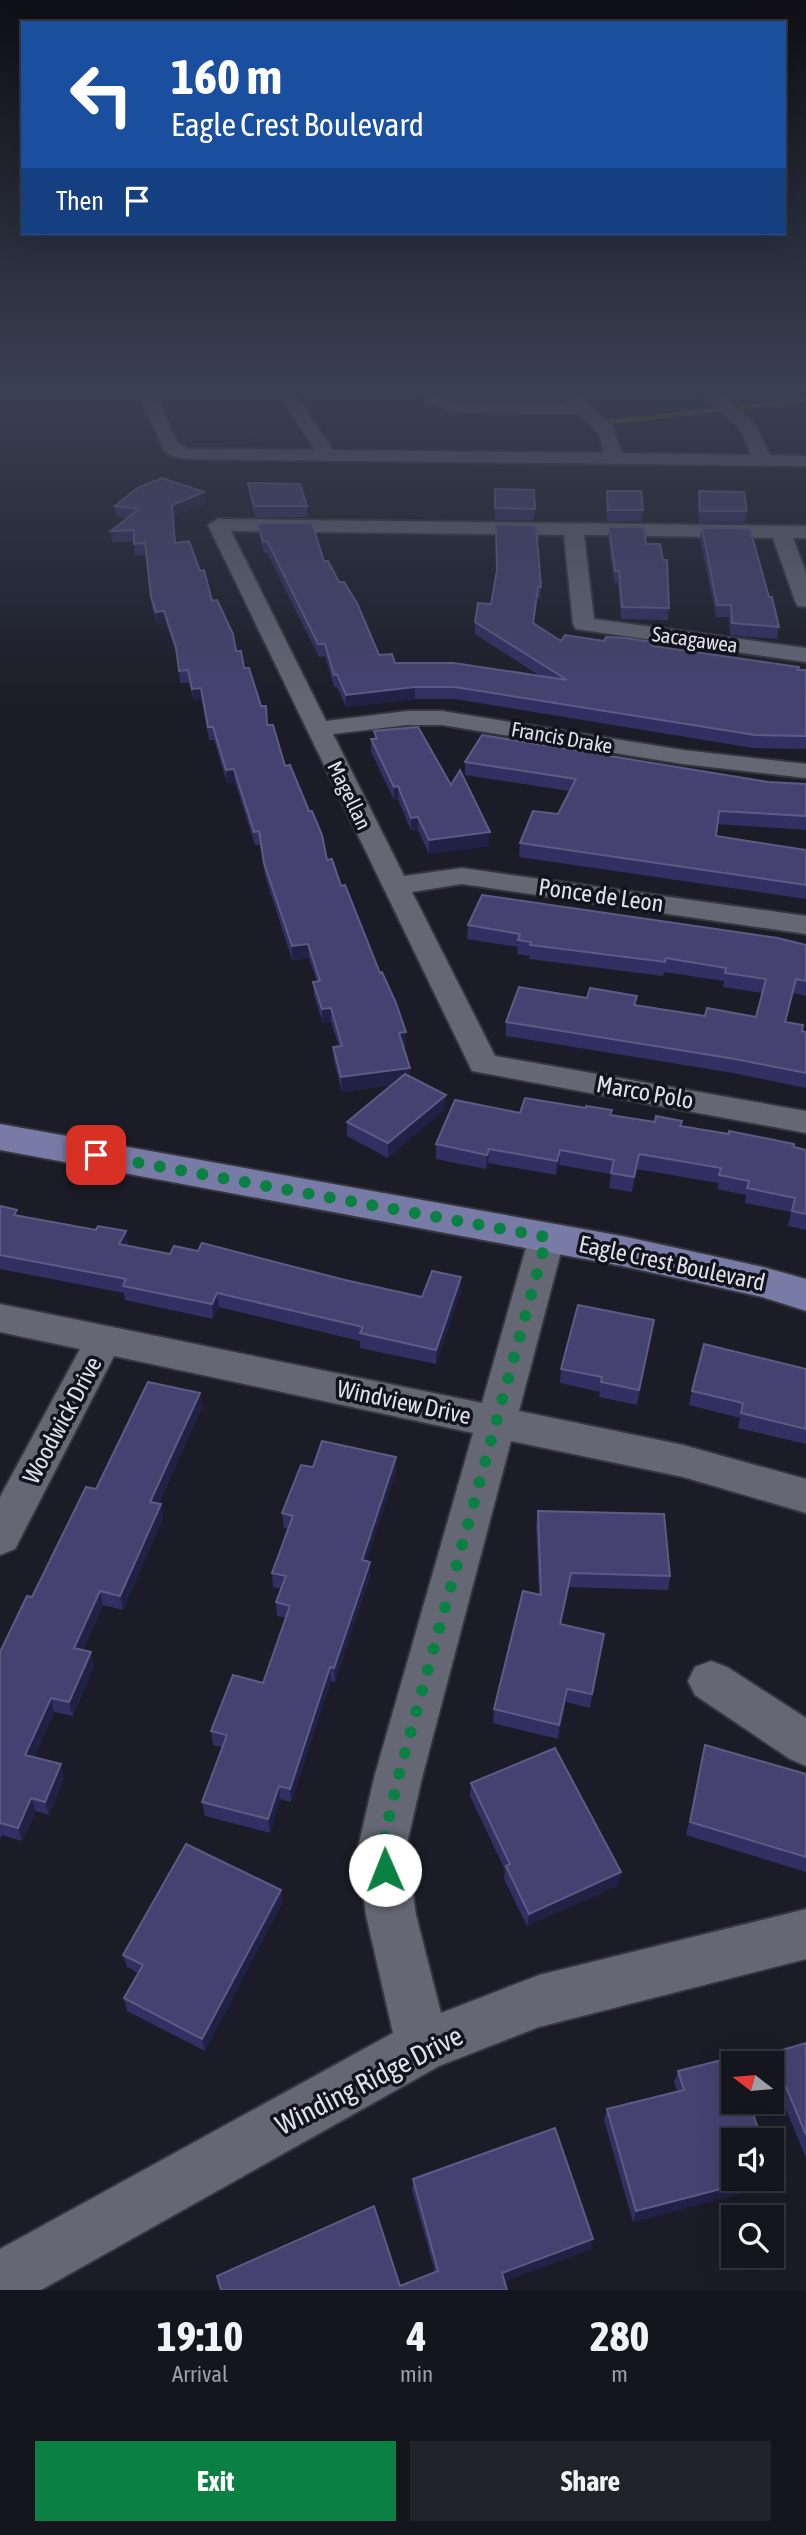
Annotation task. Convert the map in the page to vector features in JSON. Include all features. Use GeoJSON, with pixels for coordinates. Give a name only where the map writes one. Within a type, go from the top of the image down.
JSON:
{"type":"FeatureCollection","features":[{"type":"Feature","properties":{"kind":"main road","name":"Eagle Crest Boulevard"},"geometry":{"type":"LineString","coordinates":[[0,1137],[547,1237],[763,1282],[806,1295]]}},
{"type":"Feature","properties":{"kind":"street","name":"Magellan"},"geometry":{"type":"LineString","coordinates":[[483,1064],[218,525],[573,530]]}},
{"type":"Feature","properties":{"kind":"street"},"geometry":{"type":"LineString","coordinates":[[573,530],[806,532]]}},
{"type":"Feature","properties":{"kind":"street","name":"Sacagawea"},"geometry":{"type":"LineString","coordinates":[[573,530],[584,624],[806,655]]}},
{"type":"Feature","properties":{"kind":"street"},"geometry":{"type":"LineString","coordinates":[[781,532],[806,601]]}},
{"type":"Feature","properties":{"kind":"street","name":"Francis Drake"},"geometry":{"type":"LineString","coordinates":[[318,729],[407,718],[442,718],[705,760],[806,771]]}},
{"type":"Feature","properties":{"kind":"street","name":"Ponce de Leon"},"geometry":{"type":"LineString","coordinates":[[395,886],[462,876],[806,925]]}},
{"type":"Feature","properties":{"kind":"street","name":"Marco Polo"},"geometry":{"type":"LineString","coordinates":[[483,1064],[806,1122]]}},
{"type":"Feature","properties":{"kind":"street"},"geometry":{"type":"LineString","coordinates":[[423,2046],[391,1915],[382,1848],[401,1765],[547,1237]]}},
{"type":"Feature","properties":{"kind":"street","name":"Windview Drive"},"geometry":{"type":"LineString","coordinates":[[0,1318],[683,1461],[806,1496]]}},
{"type":"Feature","properties":{"kind":"street","name":"Woodwick Drive"},"geometry":{"type":"LineString","coordinates":[[0,1537],[104,1340]]}},
{"type":"Feature","properties":{"kind":"street"},"geometry":{"type":"LineString","coordinates":[[711,1681],[806,1744]]}},
{"type":"Feature","properties":{"kind":"street","name":"Winding Ridge Drive"},"geometry":{"type":"LineString","coordinates":[[0,2281],[423,2046],[539,2001],[806,1934]]}},
{"type":"Feature","properties":{"kind":"building"},"geometry":{"type":"Polygon","coordinates":[[[130,494],[199,494],[172,505],[175,543],[189,541],[200,571],[204,570],[212,601],[217,600],[233,634],[236,651],[241,651],[244,668],[249,668],[261,706],[266,706],[267,725],[273,725],[285,766],[290,765],[309,811],[312,811],[322,835],[327,860],[332,859],[341,886],[345,885],[380,973],[382,972],[396,1003],[406,1032],[399,1033],[410,1068],[341,1077],[333,1047],[342,1046],[331,1008],[322,1009],[313,982],[320,981],[308,944],[292,946],[264,863],[259,831],[254,832],[234,769],[226,770],[213,727],[208,727],[201,688],[192,689],[188,670],[179,671],[176,647],[164,611],[156,612],[151,597],[145,543],[134,544],[134,530],[111,531],[139,509],[115,506],[130,494]]]}},
{"type":"Feature","properties":{"kind":"building"},"geometry":{"type":"Polygon","coordinates":[[[251,494],[303,494],[307,506],[254,506],[251,494]]]}},
{"type":"Feature","properties":{"kind":"building"},"geometry":{"type":"Polygon","coordinates":[[[495,494],[534,494],[535,509],[495,508],[495,494]]]}},
{"type":"Feature","properties":{"kind":"building"},"geometry":{"type":"Polygon","coordinates":[[[607,494],[641,494],[643,510],[608,510],[607,494]]]}},
{"type":"Feature","properties":{"kind":"building"},"geometry":{"type":"Polygon","coordinates":[[[699,494],[744,494],[747,511],[700,511],[699,494]]]}},
{"type":"Feature","properties":{"kind":"building"},"geometry":{"type":"Polygon","coordinates":[[[258,523],[312,523],[324,561],[328,561],[339,582],[344,582],[357,603],[379,655],[392,654],[395,663],[454,663],[567,680],[475,622],[478,603],[491,604],[497,570],[496,525],[536,526],[541,587],[538,587],[533,623],[561,641],[565,635],[604,641],[606,637],[626,638],[652,642],[652,646],[799,667],[798,670],[806,670],[806,736],[755,735],[455,687],[415,687],[346,695],[337,674],[334,675],[325,644],[318,644],[267,541],[263,542],[258,523]]]}},
{"type":"Feature","properties":{"kind":"building"},"geometry":{"type":"Polygon","coordinates":[[[609,527],[644,527],[646,544],[660,544],[663,560],[667,560],[669,608],[622,607],[619,571],[615,571],[609,527]]]}},
{"type":"Feature","properties":{"kind":"building"},"geometry":{"type":"Polygon","coordinates":[[[702,528],[750,529],[779,627],[732,623],[731,605],[717,605],[702,528]]]}},
{"type":"Feature","properties":{"kind":"building"},"geometry":{"type":"Polygon","coordinates":[[[418,727],[451,785],[460,770],[490,832],[429,840],[418,817],[411,818],[398,786],[394,787],[371,739],[377,739],[374,731],[418,727]]]}},
{"type":"Feature","properties":{"kind":"building"},"geometry":{"type":"Polygon","coordinates":[[[482,735],[768,782],[806,784],[806,816],[719,811],[716,836],[806,850],[806,885],[520,843],[533,811],[558,814],[576,779],[465,762],[482,735]]]}},
{"type":"Feature","properties":{"kind":"building"},"geometry":{"type":"Polygon","coordinates":[[[482,895],[778,938],[806,945],[806,981],[796,979],[785,1022],[803,1025],[802,1031],[806,1032],[806,1073],[506,1022],[519,987],[587,998],[590,988],[637,996],[634,1005],[705,1016],[707,1008],[756,1017],[766,979],[725,973],[726,968],[666,958],[665,962],[530,945],[531,942],[518,940],[520,934],[468,925],[482,895]]]}},
{"type":"Feature","properties":{"kind":"building"},"geometry":{"type":"Polygon","coordinates":[[[405,1074],[446,1095],[388,1143],[347,1122],[405,1074]]]}},
{"type":"Feature","properties":{"kind":"building"},"geometry":{"type":"Polygon","coordinates":[[[525,1098],[612,1110],[610,1115],[655,1122],[656,1116],[682,1121],[680,1126],[729,1134],[729,1131],[794,1144],[794,1147],[806,1150],[806,1214],[792,1211],[795,1198],[747,1188],[749,1181],[719,1175],[721,1168],[639,1154],[634,1177],[611,1173],[614,1160],[560,1150],[557,1161],[489,1149],[487,1155],[436,1144],[455,1100],[520,1113],[525,1098]]]}},
{"type":"Feature","properties":{"kind":"building"},"geometry":{"type":"Polygon","coordinates":[[[0,1206],[17,1210],[14,1215],[96,1230],[98,1226],[126,1231],[119,1244],[170,1254],[174,1246],[198,1251],[202,1243],[422,1297],[432,1271],[461,1277],[436,1350],[360,1333],[363,1327],[217,1293],[212,1304],[123,1286],[126,1279],[0,1255],[0,1206]]]}},
{"type":"Feature","properties":{"kind":"building"},"geometry":{"type":"Polygon","coordinates":[[[578,1305],[654,1320],[639,1390],[601,1382],[602,1377],[561,1369],[578,1305]]]}},
{"type":"Feature","properties":{"kind":"building"},"geometry":{"type":"Polygon","coordinates":[[[704,1344],[806,1369],[806,1429],[741,1413],[743,1403],[692,1391],[704,1344]]]}},
{"type":"Feature","properties":{"kind":"building"},"geometry":{"type":"Polygon","coordinates":[[[148,1382],[200,1393],[150,1502],[161,1504],[120,1596],[100,1591],[74,1648],[91,1652],[69,1702],[51,1698],[25,1755],[61,1764],[45,1802],[31,1798],[18,1828],[0,1823],[0,1652],[27,1596],[32,1597],[86,1487],[96,1489],[148,1382]]]}},
{"type":"Feature","properties":{"kind":"building"},"geometry":{"type":"Polygon","coordinates":[[[322,1441],[396,1457],[362,1560],[370,1562],[334,1668],[330,1667],[290,1789],[279,1786],[268,1819],[202,1802],[227,1735],[211,1731],[233,1675],[263,1683],[290,1606],[276,1602],[286,1576],[272,1573],[293,1516],[282,1513],[301,1465],[313,1467],[322,1441]]]}},
{"type":"Feature","properties":{"kind":"building"},"geometry":{"type":"Polygon","coordinates":[[[538,1511],[664,1514],[670,1576],[571,1573],[560,1624],[604,1634],[592,1694],[567,1689],[559,1725],[494,1709],[523,1591],[541,1595],[538,1511]]]}},
{"type":"Feature","properties":{"kind":"building"},"geometry":{"type":"Polygon","coordinates":[[[705,1745],[806,1774],[806,1857],[690,1822],[705,1745]]]}},
{"type":"Feature","properties":{"kind":"building"},"geometry":{"type":"Polygon","coordinates":[[[555,1748],[621,1872],[529,1914],[506,1866],[510,1864],[471,1783],[555,1748]]]}},
{"type":"Feature","properties":{"kind":"building"},"geometry":{"type":"Polygon","coordinates":[[[186,1844],[281,1890],[202,2039],[124,1998],[143,1965],[123,1955],[186,1844]]]}},
{"type":"Feature","properties":{"kind":"building"},"geometry":{"type":"Polygon","coordinates":[[[806,2043],[806,2135],[784,2082],[784,2051],[779,2051],[806,2043]]]}},
{"type":"Feature","properties":{"kind":"building"},"geometry":{"type":"Polygon","coordinates":[[[721,2060],[721,2114],[753,2114],[758,2128],[721,2128],[721,2189],[636,2211],[607,2109],[684,2090],[678,2071],[721,2060]]]}},
{"type":"Feature","properties":{"kind":"building"},"geometry":{"type":"Polygon","coordinates":[[[555,2128],[593,2239],[502,2273],[507,2290],[221,2290],[217,2276],[374,2206],[400,2286],[438,2271],[413,2179],[555,2128]]]}},
{"type":"Feature","properties":{"kind":"route"},"geometry":{"type":"LineString","coordinates":[[96,1155],[547,1237],[398,1778],[382,1848],[385,1870]]}}]}
